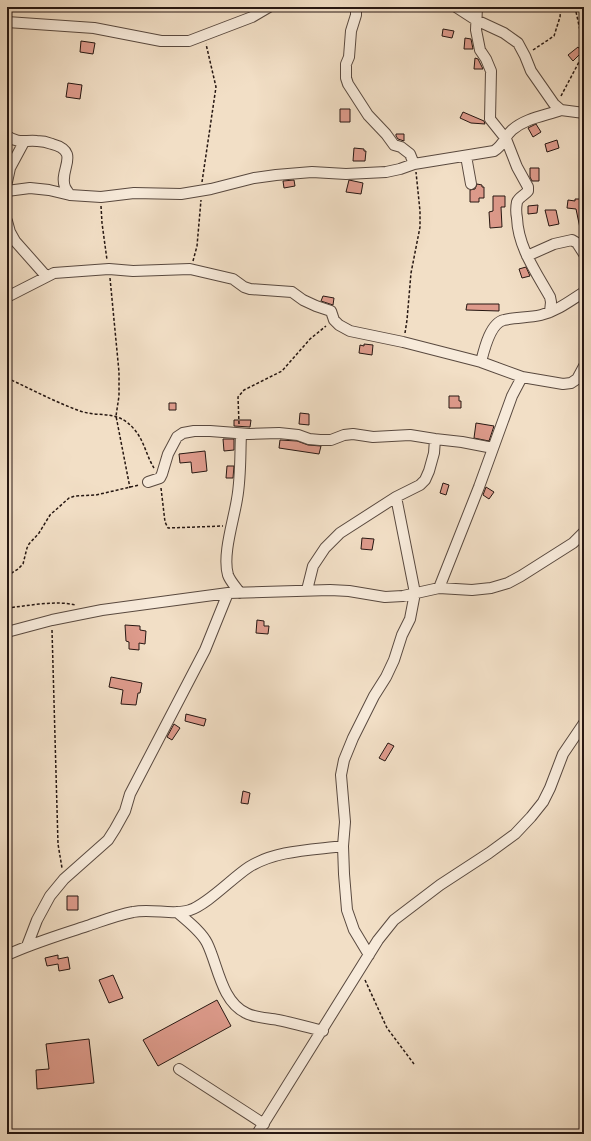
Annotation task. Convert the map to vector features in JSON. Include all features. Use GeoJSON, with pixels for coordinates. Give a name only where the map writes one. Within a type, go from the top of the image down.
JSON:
{"type":"FeatureCollection","features":[{"type":"Feature","properties":{"kind":"street"},"geometry":{"type":"LineString","coordinates":[[7,22],[94,28],[161,41],[189,41],[252,17],[269,7]]}},
{"type":"Feature","properties":{"kind":"street"},"geometry":{"type":"LineString","coordinates":[[356,7],[349,57],[346,64],[346,78],[348,84],[368,115],[394,145],[402,147],[410,154],[414,164]]}},
{"type":"Feature","properties":{"kind":"street"},"geometry":{"type":"LineString","coordinates":[[456,7],[518,43],[531,71],[558,107]]}},
{"type":"Feature","properties":{"kind":"street"},"geometry":{"type":"LineString","coordinates":[[477,7],[476,30],[480,50],[491,71],[490,119],[506,139],[517,167],[528,188],[528,191],[518,202],[516,211],[519,236],[526,256],[550,297],[550,312]]}},
{"type":"Feature","properties":{"kind":"street"},"geometry":{"type":"LineString","coordinates":[[7,191],[30,188],[49,190],[70,195],[101,197],[134,193],[181,194],[201,191],[254,178],[276,175],[312,172],[346,174],[386,172],[414,164],[494,151],[502,144],[510,132],[526,121],[558,107],[584,113]]}},
{"type":"Feature","properties":{"kind":"street"},"geometry":{"type":"LineString","coordinates":[[7,136],[17,141],[24,142],[35,140],[44,141],[64,150],[67,153],[68,158],[64,182],[65,188],[70,195]]}},
{"type":"Feature","properties":{"kind":"street"},"geometry":{"type":"LineString","coordinates":[[7,182],[10,168],[24,142]]}},
{"type":"Feature","properties":{"kind":"street"},"geometry":{"type":"LineString","coordinates":[[466,156],[471,184]]}},
{"type":"Feature","properties":{"kind":"street"},"geometry":{"type":"LineString","coordinates":[[7,221],[10,232],[16,241],[46,276]]}},
{"type":"Feature","properties":{"kind":"street"},"geometry":{"type":"LineString","coordinates":[[526,256],[554,244],[572,240],[584,254]]}},
{"type":"Feature","properties":{"kind":"street"},"geometry":{"type":"LineString","coordinates":[[7,297],[54,273],[109,269],[133,272],[190,269],[233,279],[244,287],[250,289],[292,292],[303,300],[331,311],[334,320],[350,331],[403,342],[482,362],[522,377],[563,384],[571,383],[576,379],[584,366]]}},
{"type":"Feature","properties":{"kind":"street"},"geometry":{"type":"LineString","coordinates":[[482,362],[484,347],[496,324],[502,320],[550,312],[560,308],[584,292]]}},
{"type":"Feature","properties":{"kind":"street"},"geometry":{"type":"LineString","coordinates":[[439,588],[477,493],[512,396],[522,377]]}},
{"type":"Feature","properties":{"kind":"street"},"geometry":{"type":"LineString","coordinates":[[148,482],[160,478],[171,446],[177,437],[183,433],[194,431],[240,434],[279,433],[298,435],[320,440],[331,440],[344,435],[353,434],[373,437],[410,435],[493,448]]}},
{"type":"Feature","properties":{"kind":"street"},"geometry":{"type":"LineString","coordinates":[[240,434],[239,486],[230,526],[227,565],[228,575],[240,593]]}},
{"type":"Feature","properties":{"kind":"street"},"geometry":{"type":"LineString","coordinates":[[307,590],[313,566],[325,548],[340,533],[425,480],[434,453],[435,439]]}},
{"type":"Feature","properties":{"kind":"street"},"geometry":{"type":"LineString","coordinates":[[369,955],[354,930],[347,910],[343,846],[345,822],[341,775],[344,760],[374,696],[386,677],[394,660],[402,635],[410,619],[415,593],[396,497]]}},
{"type":"Feature","properties":{"kind":"street"},"geometry":{"type":"LineString","coordinates":[[7,632],[52,620],[102,610],[228,593],[330,590],[349,591],[385,597],[439,588],[472,590],[491,588],[508,583],[521,576],[573,543],[584,532]]}},
{"type":"Feature","properties":{"kind":"street"},"geometry":{"type":"LineString","coordinates":[[26,946],[43,908],[57,887],[108,840],[116,829],[125,811],[133,789],[205,650],[228,593]]}},
{"type":"Feature","properties":{"kind":"street"},"geometry":{"type":"LineString","coordinates":[[257,1134],[323,1031],[360,969],[394,920],[440,885],[510,838],[531,817],[547,795],[563,754],[584,722]]}},
{"type":"Feature","properties":{"kind":"street"},"geometry":{"type":"LineString","coordinates":[[7,955],[26,946],[133,912],[148,910],[177,912],[192,909],[262,860],[273,856],[343,846]]}},
{"type":"Feature","properties":{"kind":"street"},"geometry":{"type":"LineString","coordinates":[[177,912],[197,930],[207,942],[218,974],[228,995],[238,1008],[247,1014],[257,1017],[323,1031]]}},
{"type":"Feature","properties":{"kind":"street"},"geometry":{"type":"LineString","coordinates":[[179,1069],[264,1124]]}},
{"type":"Feature","properties":{"kind":"path"},"geometry":{"type":"LineString","coordinates":[[525,56],[554,36],[562,7]]}},
{"type":"Feature","properties":{"kind":"path"},"geometry":{"type":"LineString","coordinates":[[575,7],[584,49]]}},
{"type":"Feature","properties":{"kind":"path"},"geometry":{"type":"LineString","coordinates":[[190,269],[197,246],[201,191],[216,87],[204,36]]}},
{"type":"Feature","properties":{"kind":"path"},"geometry":{"type":"LineString","coordinates":[[558,107],[572,74],[584,56]]}},
{"type":"Feature","properties":{"kind":"path"},"geometry":{"type":"LineString","coordinates":[[403,342],[407,320],[411,273],[420,227],[417,180],[414,164]]}},
{"type":"Feature","properties":{"kind":"path"},"geometry":{"type":"LineString","coordinates":[[101,197],[102,224],[109,269],[119,372],[119,396],[116,416],[130,488]]}},
{"type":"Feature","properties":{"kind":"path"},"geometry":{"type":"LineString","coordinates":[[240,434],[238,398],[244,390],[282,371],[310,339],[334,320]]}},
{"type":"Feature","properties":{"kind":"path"},"geometry":{"type":"LineString","coordinates":[[7,378],[82,412],[116,416],[125,421],[134,429],[160,478],[165,522],[168,528],[230,526]]}},
{"type":"Feature","properties":{"kind":"path"},"geometry":{"type":"LineString","coordinates":[[7,576],[23,564],[26,548],[39,533],[50,515],[69,498],[75,496],[96,495],[130,488],[148,482]]}},
{"type":"Feature","properties":{"kind":"path"},"geometry":{"type":"LineString","coordinates":[[7,608],[56,604],[67,604],[80,607]]}},
{"type":"Feature","properties":{"kind":"path"},"geometry":{"type":"LineString","coordinates":[[52,620],[58,844],[64,879]]}},
{"type":"Feature","properties":{"kind":"path"},"geometry":{"type":"LineString","coordinates":[[360,969],[387,1028],[414,1064]]}},
{"type":"Feature","properties":{"kind":"building"},"geometry":{"type":"Polygon","coordinates":[[[443,29],[454,31],[452,38],[442,36],[443,29]]]}},
{"type":"Feature","properties":{"kind":"building"},"geometry":{"type":"Polygon","coordinates":[[[465,38],[471,39],[473,49],[464,49],[465,38]]]}},
{"type":"Feature","properties":{"kind":"building"},"geometry":{"type":"Polygon","coordinates":[[[81,41],[95,43],[93,54],[80,52],[81,41]]]}},
{"type":"Feature","properties":{"kind":"building"},"geometry":{"type":"Polygon","coordinates":[[[578,47],[582,52],[573,61],[568,55],[578,47]]]}},
{"type":"Feature","properties":{"kind":"building"},"geometry":{"type":"Polygon","coordinates":[[[475,58],[478,59],[483,69],[474,69],[475,58]]]}},
{"type":"Feature","properties":{"kind":"building"},"geometry":{"type":"Polygon","coordinates":[[[68,83],[82,85],[80,99],[66,97],[68,83]]]}},
{"type":"Feature","properties":{"kind":"building"},"geometry":{"type":"Polygon","coordinates":[[[340,109],[350,109],[350,122],[340,122],[340,109]]]}},
{"type":"Feature","properties":{"kind":"building"},"geometry":{"type":"Polygon","coordinates":[[[463,112],[484,121],[485,124],[471,123],[460,118],[463,112]]]}},
{"type":"Feature","properties":{"kind":"building"},"geometry":{"type":"Polygon","coordinates":[[[536,124],[541,132],[533,137],[528,128],[536,124]]]}},
{"type":"Feature","properties":{"kind":"building"},"geometry":{"type":"Polygon","coordinates":[[[396,134],[404,134],[404,141],[398,139],[396,134]]]}},
{"type":"Feature","properties":{"kind":"building"},"geometry":{"type":"Polygon","coordinates":[[[557,140],[559,148],[547,152],[545,144],[557,140]]]}},
{"type":"Feature","properties":{"kind":"building"},"geometry":{"type":"Polygon","coordinates":[[[354,148],[364,149],[364,151],[366,151],[365,161],[353,161],[354,148]]]}},
{"type":"Feature","properties":{"kind":"building"},"geometry":{"type":"Polygon","coordinates":[[[530,168],[539,168],[539,181],[532,181],[530,177],[530,168]]]}},
{"type":"Feature","properties":{"kind":"building"},"geometry":{"type":"Polygon","coordinates":[[[294,180],[295,186],[284,188],[283,181],[294,180]]]}},
{"type":"Feature","properties":{"kind":"building"},"geometry":{"type":"Polygon","coordinates":[[[349,180],[363,183],[361,194],[346,192],[349,180]]]}},
{"type":"Feature","properties":{"kind":"building"},"geometry":{"type":"Polygon","coordinates":[[[477,184],[484,187],[484,198],[479,198],[479,202],[470,202],[470,190],[475,189],[477,184]]]}},
{"type":"Feature","properties":{"kind":"building"},"geometry":{"type":"Polygon","coordinates":[[[493,196],[505,196],[505,207],[501,207],[502,227],[490,228],[489,212],[493,211],[493,196]]]}},
{"type":"Feature","properties":{"kind":"building"},"geometry":{"type":"Polygon","coordinates":[[[575,199],[582,199],[582,203],[584,203],[584,233],[581,233],[576,209],[567,208],[568,200],[575,201],[575,199]]]}},
{"type":"Feature","properties":{"kind":"building"},"geometry":{"type":"Polygon","coordinates":[[[538,205],[537,213],[528,214],[528,206],[538,205]]]}},
{"type":"Feature","properties":{"kind":"building"},"geometry":{"type":"Polygon","coordinates":[[[545,210],[556,210],[559,224],[549,226],[545,210]]]}},
{"type":"Feature","properties":{"kind":"building"},"geometry":{"type":"Polygon","coordinates":[[[526,267],[530,276],[522,278],[519,269],[526,267]]]}},
{"type":"Feature","properties":{"kind":"building"},"geometry":{"type":"Polygon","coordinates":[[[323,296],[334,298],[333,305],[321,301],[323,296]]]}},
{"type":"Feature","properties":{"kind":"building"},"geometry":{"type":"Polygon","coordinates":[[[467,304],[499,304],[499,311],[466,310],[467,304]]]}},
{"type":"Feature","properties":{"kind":"building"},"geometry":{"type":"Polygon","coordinates":[[[364,344],[373,345],[372,355],[359,353],[360,345],[364,346],[364,344]]]}},
{"type":"Feature","properties":{"kind":"building"},"geometry":{"type":"Polygon","coordinates":[[[449,396],[459,396],[461,408],[449,408],[449,396]]]}},
{"type":"Feature","properties":{"kind":"building"},"geometry":{"type":"Polygon","coordinates":[[[169,403],[176,403],[176,410],[169,410],[169,403]]]}},
{"type":"Feature","properties":{"kind":"building"},"geometry":{"type":"Polygon","coordinates":[[[300,413],[309,414],[309,425],[299,424],[300,413]]]}},
{"type":"Feature","properties":{"kind":"building"},"geometry":{"type":"Polygon","coordinates":[[[234,420],[251,420],[250,427],[234,426],[234,420]]]}},
{"type":"Feature","properties":{"kind":"building"},"geometry":{"type":"Polygon","coordinates":[[[476,423],[494,426],[489,441],[474,438],[476,423]]]}},
{"type":"Feature","properties":{"kind":"building"},"geometry":{"type":"Polygon","coordinates":[[[223,439],[234,439],[234,450],[224,451],[223,439]]]}},
{"type":"Feature","properties":{"kind":"building"},"geometry":{"type":"Polygon","coordinates":[[[280,440],[297,441],[308,445],[321,446],[319,454],[279,448],[280,440]]]}},
{"type":"Feature","properties":{"kind":"building"},"geometry":{"type":"Polygon","coordinates":[[[205,451],[207,471],[192,473],[191,462],[180,463],[179,454],[205,451]]]}},
{"type":"Feature","properties":{"kind":"building"},"geometry":{"type":"Polygon","coordinates":[[[227,466],[234,466],[233,478],[226,478],[227,466]]]}},
{"type":"Feature","properties":{"kind":"building"},"geometry":{"type":"Polygon","coordinates":[[[443,483],[449,485],[446,495],[440,493],[443,483]]]}},
{"type":"Feature","properties":{"kind":"building"},"geometry":{"type":"Polygon","coordinates":[[[486,487],[494,492],[489,499],[483,495],[486,487]]]}},
{"type":"Feature","properties":{"kind":"building"},"geometry":{"type":"Polygon","coordinates":[[[362,538],[374,539],[372,550],[361,549],[362,538]]]}},
{"type":"Feature","properties":{"kind":"building"},"geometry":{"type":"Polygon","coordinates":[[[257,620],[264,621],[264,626],[269,626],[268,634],[256,633],[257,620]]]}},
{"type":"Feature","properties":{"kind":"building"},"geometry":{"type":"Polygon","coordinates":[[[125,625],[140,626],[140,630],[146,631],[145,644],[139,643],[139,650],[129,649],[129,642],[126,641],[125,625]]]}},
{"type":"Feature","properties":{"kind":"building"},"geometry":{"type":"Polygon","coordinates":[[[111,677],[142,683],[140,693],[138,693],[136,705],[121,704],[123,690],[109,687],[111,677]]]}},
{"type":"Feature","properties":{"kind":"building"},"geometry":{"type":"Polygon","coordinates":[[[186,714],[206,719],[204,726],[185,721],[186,714]]]}},
{"type":"Feature","properties":{"kind":"building"},"geometry":{"type":"Polygon","coordinates":[[[174,724],[180,728],[172,740],[167,737],[174,724]]]}},
{"type":"Feature","properties":{"kind":"building"},"geometry":{"type":"Polygon","coordinates":[[[388,743],[394,746],[385,761],[379,758],[388,743]]]}},
{"type":"Feature","properties":{"kind":"building"},"geometry":{"type":"Polygon","coordinates":[[[243,791],[250,793],[248,804],[241,803],[243,791]]]}},
{"type":"Feature","properties":{"kind":"building"},"geometry":{"type":"Polygon","coordinates":[[[67,896],[78,896],[78,910],[67,910],[67,896]]]}},
{"type":"Feature","properties":{"kind":"building"},"geometry":{"type":"Polygon","coordinates":[[[58,955],[58,959],[68,957],[70,969],[59,971],[58,964],[47,966],[45,958],[58,955]]]}},
{"type":"Feature","properties":{"kind":"building"},"geometry":{"type":"Polygon","coordinates":[[[113,975],[123,998],[109,1003],[99,980],[113,975]]]}},
{"type":"Feature","properties":{"kind":"building"},"geometry":{"type":"Polygon","coordinates":[[[217,1000],[231,1026],[158,1066],[143,1040],[217,1000]]]}},
{"type":"Feature","properties":{"kind":"building"},"geometry":{"type":"Polygon","coordinates":[[[89,1039],[94,1083],[37,1089],[36,1070],[49,1069],[46,1044],[89,1039]]]}}]}
